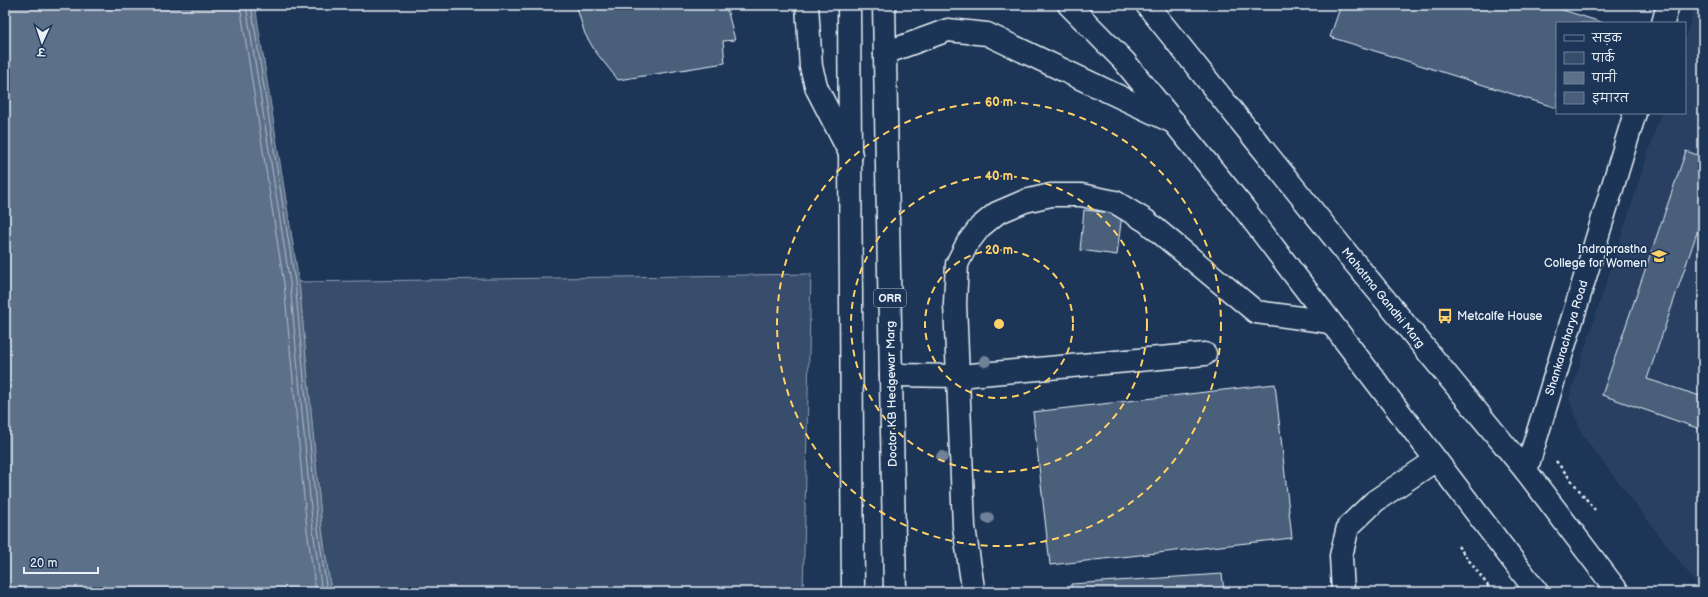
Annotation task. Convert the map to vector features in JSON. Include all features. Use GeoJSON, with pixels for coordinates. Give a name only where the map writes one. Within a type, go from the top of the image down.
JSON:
{"type":"FeatureCollection","features":[{"type":"Feature","properties":{"kind":"main road"},"geometry":{"type":"LineString","coordinates":[[807,5],[811,67],[817,89],[851,155]]}},
{"type":"Feature","properties":{"kind":"main road"},"geometry":{"type":"LineString","coordinates":[[849,5],[853,592]]}},
{"type":"Feature","properties":{"kind":"main road","name":"Doctor KB Hedgewar Marg"},"geometry":{"type":"LineString","coordinates":[[884,5],[895,592]]}},
{"type":"Feature","properties":{"kind":"main road"},"geometry":{"type":"LineString","coordinates":[[1069,5],[1124,61],[1242,206],[1536,592]]}},
{"type":"Feature","properties":{"kind":"main road","name":"Mahatma Gandhi Marg"},"geometry":{"type":"LineString","coordinates":[[1147,5],[1349,256],[1526,471],[1618,592]]}},
{"type":"Feature","properties":{"kind":"main road"},"geometry":{"type":"LineString","coordinates":[[1663,22],[1668,5]]}},
{"type":"Feature","properties":{"kind":"main road"},"geometry":{"type":"LineString","coordinates":[[885,53],[948,30],[987,34],[1174,123]]}},
{"type":"Feature","properties":{"kind":"main road","name":"Shankaracharya Road"},"geometry":{"type":"LineString","coordinates":[[1526,471],[1635,114]]}},
{"type":"Feature","properties":{"kind":"main road"},"geometry":{"type":"LineString","coordinates":[[973,588],[964,527],[955,303],[957,264],[967,244],[980,227],[997,213],[1026,201],[1051,195],[1081,195],[1115,202],[1146,221],[1256,312],[1330,322]]}},
{"type":"Feature","properties":{"kind":"main road"},"geometry":{"type":"LineString","coordinates":[[891,375],[958,376],[1205,354]]}},
{"type":"Feature","properties":{"kind":"main road"},"geometry":{"type":"LineString","coordinates":[[1343,592],[1341,556],[1348,527],[1375,501],[1436,460]]}},
{"type":"Feature","properties":{"kind":"path"},"geometry":{"type":"LineString","coordinates":[[1556,461],[1595,510]]}},
{"type":"Feature","properties":{"kind":"path"},"geometry":{"type":"LineString","coordinates":[[1458,546],[1489,588]]}},
{"type":"Feature","properties":{"kind":"shaded area","name":"Indraprastha College for Women"},"geometry":{"type":"Polygon","coordinates":[[[1696,5],[1703,5],[1703,592],[1582,435],[1569,398],[1661,114],[1686,114],[1686,35],[1696,5]]]}},
{"type":"Feature","properties":{"kind":"green space"},"geometry":{"type":"Polygon","coordinates":[[[811,274],[803,592],[331,592],[322,529],[299,282],[811,274]]]}},
{"type":"Feature","properties":{"kind":"water"},"geometry":{"type":"Polygon","coordinates":[[[5,5],[255,5],[299,282],[322,529],[331,592],[5,592],[5,5]]]}},
{"type":"Feature","properties":{"kind":"building"},"geometry":{"type":"Polygon","coordinates":[[[576,5],[726,5],[735,40],[723,41],[725,63],[618,80],[595,51],[585,34],[576,5]]]}},
{"type":"Feature","properties":{"kind":"building"},"geometry":{"type":"Polygon","coordinates":[[[1341,5],[1547,5],[1601,22],[1556,22],[1556,108],[1330,37],[1341,5]]]}},
{"type":"Feature","properties":{"kind":"building"},"geometry":{"type":"Polygon","coordinates":[[[1686,151],[1703,157],[1703,215],[1647,379],[1703,397],[1703,430],[1602,395],[1686,151]]]}},
{"type":"Feature","properties":{"kind":"building"},"geometry":{"type":"Polygon","coordinates":[[[1084,210],[1122,214],[1117,255],[1080,250],[1084,210]]]}},
{"type":"Feature","properties":{"kind":"building"},"geometry":{"type":"Polygon","coordinates":[[[1275,384],[1292,538],[1050,565],[1033,412],[1275,384]]]}},
{"type":"Feature","properties":{"kind":"building"},"geometry":{"type":"Polygon","coordinates":[[[1222,574],[1224,592],[1071,592],[1071,584],[1222,574]]]}},
{"type":"Feature","properties":{"kind":"place","name":"Indraprastha College for Women"},"geometry":{"type":"Point","coordinates":[1659,256]}},
{"type":"Feature","properties":{"kind":"place","name":"Metcalfe House"},"geometry":{"type":"Point","coordinates":[1445,316]}}]}
